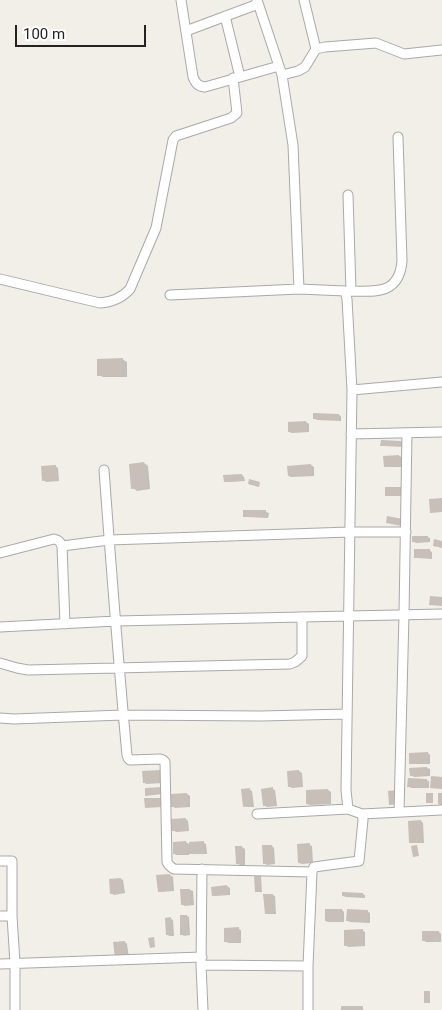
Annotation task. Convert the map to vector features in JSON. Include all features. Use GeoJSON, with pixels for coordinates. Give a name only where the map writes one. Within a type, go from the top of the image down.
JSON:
{"type":"FeatureCollection","features":[{"type":"Feature","properties":{"kind":"street"},"geometry":{"type":"LineString","coordinates":[[181,0],[193,77],[199,86],[280,71],[298,71],[305,66],[316,49],[325,47],[376,43],[404,54],[442,50]]}},
{"type":"Feature","properties":{"kind":"street"},"geometry":{"type":"LineString","coordinates":[[304,0],[316,49]]}},
{"type":"Feature","properties":{"kind":"street"},"geometry":{"type":"LineString","coordinates":[[186,31],[258,2],[280,71],[293,145],[299,288]]}},
{"type":"Feature","properties":{"kind":"street"},"geometry":{"type":"LineString","coordinates":[[0,279],[100,303],[109,302],[125,295],[130,289],[156,228],[173,140],[176,136],[234,116],[237,113],[237,78],[225,16]]}},
{"type":"Feature","properties":{"kind":"street"},"geometry":{"type":"LineString","coordinates":[[170,295],[299,288],[348,291],[378,291],[386,289],[393,284],[402,269],[398,138]]}},
{"type":"Feature","properties":{"kind":"street"},"geometry":{"type":"LineString","coordinates":[[348,195],[347,299],[352,390],[346,790],[348,809]]}},
{"type":"Feature","properties":{"kind":"street"},"geometry":{"type":"LineString","coordinates":[[352,390],[442,382]]}},
{"type":"Feature","properties":{"kind":"street"},"geometry":{"type":"LineString","coordinates":[[351,434],[442,432]]}},
{"type":"Feature","properties":{"kind":"street"},"geometry":{"type":"LineString","coordinates":[[399,812],[407,433]]}},
{"type":"Feature","properties":{"kind":"street"},"geometry":{"type":"LineString","coordinates":[[104,470],[128,758],[132,761],[160,759],[165,762],[168,865],[174,869],[202,868],[312,872]]}},
{"type":"Feature","properties":{"kind":"street"},"geometry":{"type":"LineString","coordinates":[[62,546],[109,540],[350,532],[406,532]]}},
{"type":"Feature","properties":{"kind":"street"},"geometry":{"type":"LineString","coordinates":[[0,553],[54,539],[58,540],[62,546],[65,624]]}},
{"type":"Feature","properties":{"kind":"street"},"geometry":{"type":"LineString","coordinates":[[0,627],[116,621],[442,614]]}},
{"type":"Feature","properties":{"kind":"street"},"geometry":{"type":"LineString","coordinates":[[0,663],[28,670],[290,664],[302,656],[302,617]]}},
{"type":"Feature","properties":{"kind":"street"},"geometry":{"type":"LineString","coordinates":[[0,718],[123,715],[261,716],[347,714]]}},
{"type":"Feature","properties":{"kind":"street"},"geometry":{"type":"LineString","coordinates":[[257,814],[348,809],[362,814],[442,810]]}},
{"type":"Feature","properties":{"kind":"street"},"geometry":{"type":"LineString","coordinates":[[308,1010],[312,872],[314,867],[359,861],[362,814]]}},
{"type":"Feature","properties":{"kind":"street"},"geometry":{"type":"LineString","coordinates":[[0,861],[12,861],[15,1010]]}},
{"type":"Feature","properties":{"kind":"street"},"geometry":{"type":"LineString","coordinates":[[202,868],[201,961],[203,1010]]}},
{"type":"Feature","properties":{"kind":"street"},"geometry":{"type":"LineString","coordinates":[[0,916],[12,916]]}},
{"type":"Feature","properties":{"kind":"street"},"geometry":{"type":"LineString","coordinates":[[0,964],[201,961],[308,966]]}},
{"type":"Feature","properties":{"kind":"building"},"geometry":{"type":"Polygon","coordinates":[[[123,358],[123,375],[97,376],[97,359],[123,358]]]}},
{"type":"Feature","properties":{"kind":"building"},"geometry":{"type":"Polygon","coordinates":[[[313,413],[339,414],[339,420],[313,419],[313,413]]]}},
{"type":"Feature","properties":{"kind":"building"},"geometry":{"type":"Polygon","coordinates":[[[306,421],[307,431],[288,432],[288,422],[306,421]]]}},
{"type":"Feature","properties":{"kind":"building"},"geometry":{"type":"Polygon","coordinates":[[[381,440],[401,441],[401,446],[380,446],[381,440]]]}},
{"type":"Feature","properties":{"kind":"building"},"geometry":{"type":"Polygon","coordinates":[[[399,455],[400,466],[384,467],[383,456],[399,455]]]}},
{"type":"Feature","properties":{"kind":"building"},"geometry":{"type":"Polygon","coordinates":[[[144,462],[147,488],[131,489],[129,464],[144,462]]]}},
{"type":"Feature","properties":{"kind":"building"},"geometry":{"type":"Polygon","coordinates":[[[311,464],[312,475],[288,476],[287,466],[311,464]]]}},
{"type":"Feature","properties":{"kind":"building"},"geometry":{"type":"Polygon","coordinates":[[[56,465],[57,480],[42,481],[41,466],[56,465]]]}},
{"type":"Feature","properties":{"kind":"building"},"geometry":{"type":"Polygon","coordinates":[[[242,474],[243,481],[224,482],[223,475],[242,474]]]}},
{"type":"Feature","properties":{"kind":"building"},"geometry":{"type":"Polygon","coordinates":[[[249,479],[260,482],[259,487],[248,484],[249,479]]]}},
{"type":"Feature","properties":{"kind":"building"},"geometry":{"type":"Polygon","coordinates":[[[385,487],[401,487],[401,496],[385,496],[385,487]]]}},
{"type":"Feature","properties":{"kind":"building"},"geometry":{"type":"Polygon","coordinates":[[[442,498],[442,512],[430,513],[429,499],[442,498]]]}},
{"type":"Feature","properties":{"kind":"building"},"geometry":{"type":"Polygon","coordinates":[[[243,510],[266,510],[266,517],[243,517],[243,510]]]}},
{"type":"Feature","properties":{"kind":"building"},"geometry":{"type":"Polygon","coordinates":[[[387,516],[403,519],[402,526],[386,523],[387,516]]]}},
{"type":"Feature","properties":{"kind":"building"},"geometry":{"type":"Polygon","coordinates":[[[412,536],[428,536],[428,541],[412,542],[412,536]]]}},
{"type":"Feature","properties":{"kind":"building"},"geometry":{"type":"Polygon","coordinates":[[[434,539],[442,541],[442,548],[433,546],[434,539]]]}},
{"type":"Feature","properties":{"kind":"building"},"geometry":{"type":"Polygon","coordinates":[[[414,549],[430,549],[429,558],[414,558],[414,549]]]}},
{"type":"Feature","properties":{"kind":"building"},"geometry":{"type":"Polygon","coordinates":[[[430,596],[442,597],[442,606],[429,605],[430,596]]]}},
{"type":"Feature","properties":{"kind":"building"},"geometry":{"type":"Polygon","coordinates":[[[428,752],[428,763],[409,764],[409,753],[428,752]]]}},
{"type":"Feature","properties":{"kind":"building"},"geometry":{"type":"Polygon","coordinates":[[[427,767],[428,775],[410,776],[409,768],[427,767]]]}},
{"type":"Feature","properties":{"kind":"building"},"geometry":{"type":"Polygon","coordinates":[[[160,770],[161,782],[143,783],[142,771],[160,770]]]}},
{"type":"Feature","properties":{"kind":"building"},"geometry":{"type":"Polygon","coordinates":[[[299,770],[301,786],[288,787],[287,771],[299,770]]]}},
{"type":"Feature","properties":{"kind":"building"},"geometry":{"type":"Polygon","coordinates":[[[431,776],[442,777],[442,789],[430,788],[431,776]]]}},
{"type":"Feature","properties":{"kind":"building"},"geometry":{"type":"Polygon","coordinates":[[[408,778],[427,779],[427,787],[407,787],[408,778]]]}},
{"type":"Feature","properties":{"kind":"building"},"geometry":{"type":"Polygon","coordinates":[[[163,787],[163,794],[145,796],[145,788],[163,787]]]}},
{"type":"Feature","properties":{"kind":"building"},"geometry":{"type":"Polygon","coordinates":[[[273,787],[275,805],[263,806],[261,789],[273,787]]]}},
{"type":"Feature","properties":{"kind":"building"},"geometry":{"type":"Polygon","coordinates":[[[250,788],[251,806],[243,807],[241,789],[250,788]]]}},
{"type":"Feature","properties":{"kind":"building"},"geometry":{"type":"Polygon","coordinates":[[[328,789],[329,803],[306,804],[306,790],[328,789]]]}},
{"type":"Feature","properties":{"kind":"building"},"geometry":{"type":"Polygon","coordinates":[[[396,790],[398,804],[389,805],[388,791],[396,790]]]}},
{"type":"Feature","properties":{"kind":"building"},"geometry":{"type":"Polygon","coordinates":[[[187,793],[188,806],[171,807],[170,794],[187,793]]]}},
{"type":"Feature","properties":{"kind":"building"},"geometry":{"type":"Polygon","coordinates":[[[426,793],[433,793],[433,803],[426,803],[426,793]]]}},
{"type":"Feature","properties":{"kind":"building"},"geometry":{"type":"Polygon","coordinates":[[[438,793],[442,793],[442,805],[438,804],[438,793]]]}},
{"type":"Feature","properties":{"kind":"building"},"geometry":{"type":"Polygon","coordinates":[[[144,798],[163,798],[163,807],[145,808],[144,798]]]}},
{"type":"Feature","properties":{"kind":"building"},"geometry":{"type":"Polygon","coordinates":[[[186,818],[187,830],[172,831],[171,819],[186,818]]]}},
{"type":"Feature","properties":{"kind":"building"},"geometry":{"type":"Polygon","coordinates":[[[421,820],[422,842],[409,843],[408,821],[421,820]]]}},
{"type":"Feature","properties":{"kind":"building"},"geometry":{"type":"Polygon","coordinates":[[[186,841],[187,854],[173,854],[173,842],[186,841]]]}},
{"type":"Feature","properties":{"kind":"building"},"geometry":{"type":"Polygon","coordinates":[[[204,841],[204,853],[189,854],[189,842],[204,841]]]}},
{"type":"Feature","properties":{"kind":"building"},"geometry":{"type":"Polygon","coordinates":[[[310,843],[311,862],[298,863],[297,844],[310,843]]]}},
{"type":"Feature","properties":{"kind":"building"},"geometry":{"type":"Polygon","coordinates":[[[262,845],[272,845],[273,864],[263,864],[262,845]]]}},
{"type":"Feature","properties":{"kind":"building"},"geometry":{"type":"Polygon","coordinates":[[[417,845],[419,856],[413,857],[411,846],[417,845]]]}},
{"type":"Feature","properties":{"kind":"building"},"geometry":{"type":"Polygon","coordinates":[[[235,846],[242,846],[243,864],[236,864],[235,846]]]}},
{"type":"Feature","properties":{"kind":"building"},"geometry":{"type":"Polygon","coordinates":[[[170,874],[172,890],[158,892],[156,875],[170,874]]]}},
{"type":"Feature","properties":{"kind":"building"},"geometry":{"type":"Polygon","coordinates":[[[254,876],[261,876],[262,892],[255,892],[254,876]]]}},
{"type":"Feature","properties":{"kind":"building"},"geometry":{"type":"Polygon","coordinates":[[[121,878],[123,893],[110,894],[109,879],[121,878]]]}},
{"type":"Feature","properties":{"kind":"building"},"geometry":{"type":"Polygon","coordinates":[[[227,885],[228,894],[212,896],[211,887],[227,885]]]}},
{"type":"Feature","properties":{"kind":"building"},"geometry":{"type":"Polygon","coordinates":[[[180,889],[190,889],[191,905],[181,905],[180,889]]]}},
{"type":"Feature","properties":{"kind":"building"},"geometry":{"type":"Polygon","coordinates":[[[342,892],[363,893],[362,897],[342,896],[342,892]]]}},
{"type":"Feature","properties":{"kind":"building"},"geometry":{"type":"Polygon","coordinates":[[[263,894],[273,894],[274,913],[265,914],[263,894]]]}},
{"type":"Feature","properties":{"kind":"building"},"geometry":{"type":"Polygon","coordinates":[[[325,909],[342,909],[342,921],[325,921],[325,909]]]}},
{"type":"Feature","properties":{"kind":"building"},"geometry":{"type":"Polygon","coordinates":[[[347,909],[368,910],[367,922],[346,921],[347,909]]]}},
{"type":"Feature","properties":{"kind":"building"},"geometry":{"type":"Polygon","coordinates":[[[180,915],[187,915],[188,935],[180,935],[180,915]]]}},
{"type":"Feature","properties":{"kind":"building"},"geometry":{"type":"Polygon","coordinates":[[[171,917],[172,935],[166,935],[165,918],[171,917]]]}},
{"type":"Feature","properties":{"kind":"building"},"geometry":{"type":"Polygon","coordinates":[[[239,927],[239,942],[224,942],[224,928],[239,927]]]}},
{"type":"Feature","properties":{"kind":"building"},"geometry":{"type":"Polygon","coordinates":[[[363,929],[363,945],[344,946],[344,930],[363,929]]]}},
{"type":"Feature","properties":{"kind":"building"},"geometry":{"type":"Polygon","coordinates":[[[422,931],[439,931],[439,941],[422,941],[422,931]]]}},
{"type":"Feature","properties":{"kind":"building"},"geometry":{"type":"Polygon","coordinates":[[[154,937],[155,947],[150,948],[148,938],[154,937]]]}},
{"type":"Feature","properties":{"kind":"building"},"geometry":{"type":"Polygon","coordinates":[[[125,941],[126,957],[115,958],[113,942],[125,941]]]}},
{"type":"Feature","properties":{"kind":"building"},"geometry":{"type":"Polygon","coordinates":[[[424,991],[430,991],[430,1003],[424,1003],[424,991]]]}},
{"type":"Feature","properties":{"kind":"building"},"geometry":{"type":"Polygon","coordinates":[[[341,1006],[363,1006],[363,1010],[341,1010],[341,1006]]]}}]}
